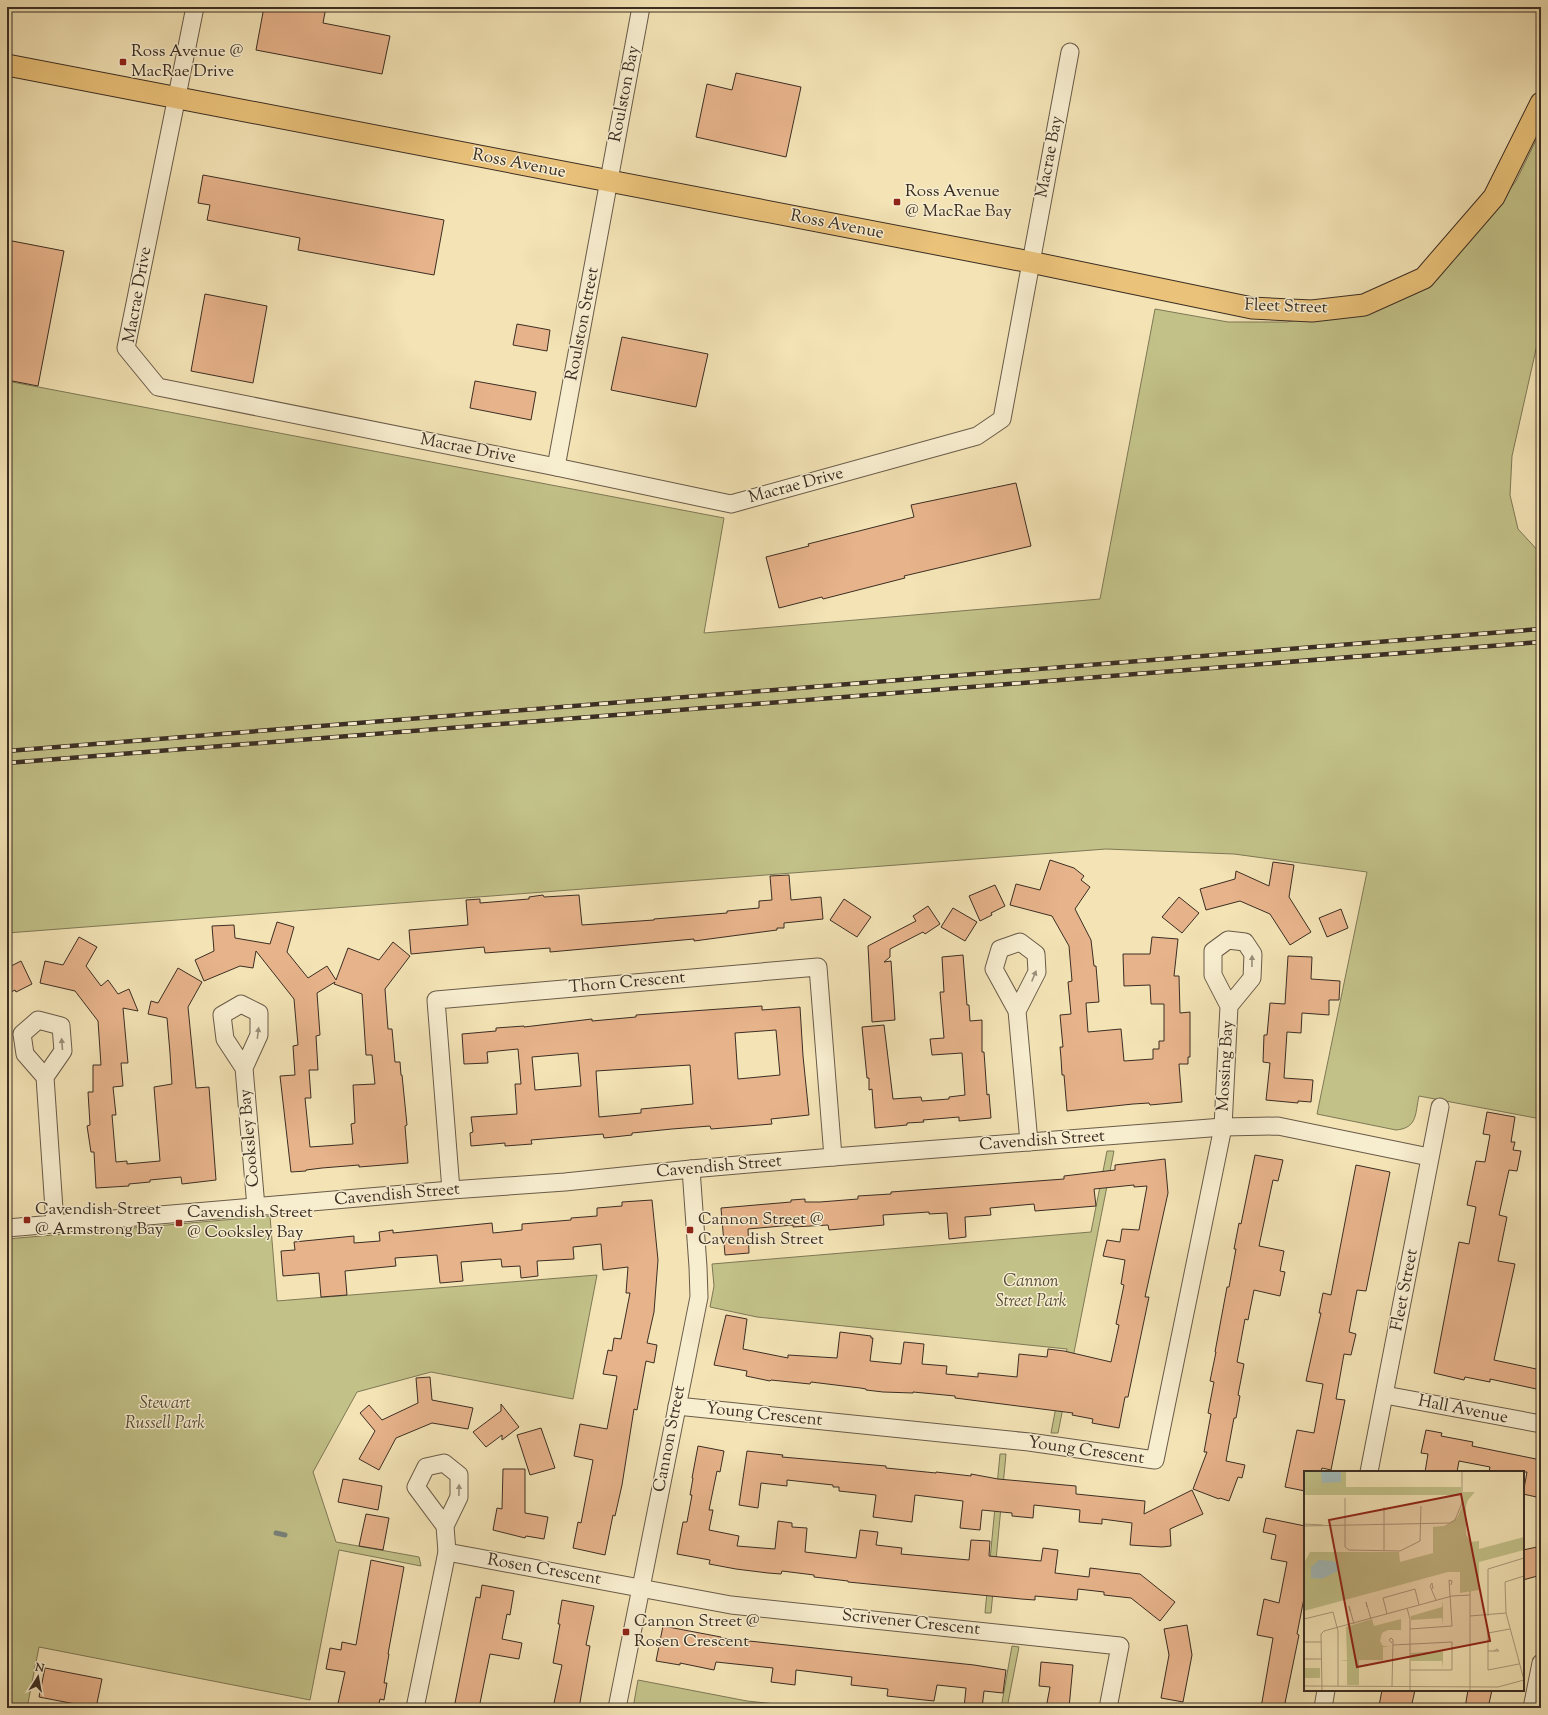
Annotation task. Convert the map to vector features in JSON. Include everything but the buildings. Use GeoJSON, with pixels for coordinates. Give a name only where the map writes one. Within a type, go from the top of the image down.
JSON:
{"type":"FeatureCollection","features":[{"type":"Feature","properties":{"kind":"main road","name":"Ross Avenue"},"geometry":{"type":"LineString","coordinates":[[7,65],[1030,262]]}},
{"type":"Feature","properties":{"kind":"main road","name":"Fleet Street"},"geometry":{"type":"LineString","coordinates":[[1030,262],[1252,308],[1312,311],[1364,305],[1424,278],[1494,198],[1541,103]]}},
{"type":"Feature","properties":{"kind":"street","name":"Macrae Drive"},"geometry":{"type":"LineString","coordinates":[[195,7],[178,98],[126,348],[158,387],[556,467],[731,504],[977,436],[1002,419],[1030,262]]}},
{"type":"Feature","properties":{"kind":"street","name":"Roulston Bay"},"geometry":{"type":"LineString","coordinates":[[609,181],[641,7]]}},
{"type":"Feature","properties":{"kind":"street","name":"Macrae Bay"},"geometry":{"type":"LineString","coordinates":[[1030,262],[1070,52]]}},
{"type":"Feature","properties":{"kind":"street","name":"Roulston Street"},"geometry":{"type":"LineString","coordinates":[[556,467],[609,181]]}},
{"type":"Feature","properties":{"kind":"street","name":"Thorn Crescent"},"geometry":{"type":"LineString","coordinates":[[451,1190],[436,1000],[476,996],[818,967],[833,1157]]}},
{"type":"Feature","properties":{"kind":"street","name":"Mossing Bay"},"geometry":{"type":"LineString","coordinates":[[1223,1127],[1229,1006]]}},
{"type":"Feature","properties":{"kind":"street"},"geometry":{"type":"LineString","coordinates":[[1017,1011],[1029,1142]]}},
{"type":"Feature","properties":{"kind":"street","name":"Cooksley Bay"},"geometry":{"type":"LineString","coordinates":[[244,1068],[256,1207]]}},
{"type":"Feature","properties":{"kind":"street"},"geometry":{"type":"LineString","coordinates":[[45,1077],[55,1224]]}},
{"type":"Feature","properties":{"kind":"street","name":"Fleet Street"},"geometry":{"type":"LineString","coordinates":[[1369,1471],[1440,1107]]}},
{"type":"Feature","properties":{"kind":"street","name":"Cavendish Street"},"geometry":{"type":"LineString","coordinates":[[7,1228],[451,1190],[565,1182],[691,1169],[833,1157],[1223,1127],[1278,1126],[1430,1157]]}},
{"type":"Feature","properties":{"kind":"street","name":"Young Crescent"},"geometry":{"type":"LineString","coordinates":[[677,1406],[1029,1442],[1155,1460],[1223,1127]]}},
{"type":"Feature","properties":{"kind":"street","name":"Cannon Street"},"geometry":{"type":"LineString","coordinates":[[617,1708],[699,1297],[691,1169]]}},
{"type":"Feature","properties":{"kind":"street","name":"Hall Avenue"},"geometry":{"type":"LineString","coordinates":[[1385,1395],[1541,1424]]}},
{"type":"Feature","properties":{"kind":"street"},"geometry":{"type":"LineString","coordinates":[[415,1708],[447,1552],[445,1526]]}},
{"type":"Feature","properties":{"kind":"street","name":"Rosen Crescent"},"geometry":{"type":"LineString","coordinates":[[447,1552],[640,1587]]}},
{"type":"Feature","properties":{"kind":"street","name":"Scrivener Crescent"},"geometry":{"type":"LineString","coordinates":[[640,1587],[731,1605],[1120,1646],[1108,1708]]}},
{"type":"Feature","properties":{"kind":"street"},"geometry":{"type":"LineString","coordinates":[[1532,1708],[1541,1663]]}},
{"type":"Feature","properties":{"kind":"street"},"geometry":{"type":"LineString","coordinates":[[1322,1708],[1326,1691]]}},
{"type":"Feature","properties":{"kind":"green space"},"geometry":{"type":"Polygon","coordinates":[[[1541,130],[1541,327],[1512,456],[1510,495],[1518,529],[1541,554],[1541,1119],[1419,1096],[1414,1119],[1412,1123],[1403,1129],[1396,1130],[1317,1114],[1367,872],[1234,854],[1106,849],[7,933],[7,381],[724,518],[704,633],[1100,599],[1155,309],[1228,322],[1287,322],[1357,309],[1408,285],[1483,224],[1516,181],[1541,130]]]}},
{"type":"Feature","properties":{"kind":"green space","name":"Cannon Street Park"},"geometry":{"type":"Polygon","coordinates":[[[1107,1151],[1114,1151],[1058,1433],[1051,1433],[1067,1349],[757,1317],[710,1307],[714,1286],[712,1264],[1091,1232],[1107,1151]]]}},
{"type":"Feature","properties":{"kind":"green space","name":"Stewart Russell Park"},"geometry":{"type":"Polygon","coordinates":[[[270,1216],[277,1301],[597,1275],[573,1399],[431,1372],[357,1392],[313,1472],[336,1542],[419,1557],[421,1566],[339,1550],[310,1700],[39,1647],[27,1708],[7,1708],[7,1239],[270,1216]]]}},
{"type":"Feature","properties":{"kind":"green space"},"geometry":{"type":"Polygon","coordinates":[[[1000,1454],[1006,1454],[991,1613],[985,1613],[1000,1454]]]}},
{"type":"Feature","properties":{"kind":"green space"},"geometry":{"type":"Polygon","coordinates":[[[1012,1646],[1019,1647],[1007,1708],[1001,1708],[1012,1646]]]}},
{"type":"Feature","properties":{"kind":"green space"},"geometry":{"type":"Polygon","coordinates":[[[638,1680],[747,1701],[815,1708],[633,1708],[638,1680]]]}},
{"type":"Feature","properties":{"kind":"waterway"},"geometry":{"type":"LineString","coordinates":[[276,1533],[285,1535]]}},
{"type":"Feature","properties":{"kind":"railway"},"geometry":{"type":"LineString","coordinates":[[7,751],[1541,629]]}},
{"type":"Feature","properties":{"kind":"railway"},"geometry":{"type":"LineString","coordinates":[[7,763],[1541,642]]}},
{"type":"Feature","properties":{"kind":"place","name":"Ross Avenue @ MacRae Drive"},"geometry":{"type":"Point","coordinates":[123,62]}},
{"type":"Feature","properties":{"kind":"place","name":"Ross Avenue @ MacRae Bay"},"geometry":{"type":"Point","coordinates":[897,202]}},
{"type":"Feature","properties":{"kind":"place","name":"Cavendish Street @ Armstrong Bay"},"geometry":{"type":"Point","coordinates":[27,1220]}},
{"type":"Feature","properties":{"kind":"place","name":"Cavendish Street @ Cooksley Bay"},"geometry":{"type":"Point","coordinates":[179,1223]}},
{"type":"Feature","properties":{"kind":"place","name":"Cannon Street @ Cavendish Street"},"geometry":{"type":"Point","coordinates":[690,1230]}},
{"type":"Feature","properties":{"kind":"place","name":"Cannon Street @ Rosen Crescent"},"geometry":{"type":"Point","coordinates":[626,1632]}}]}
